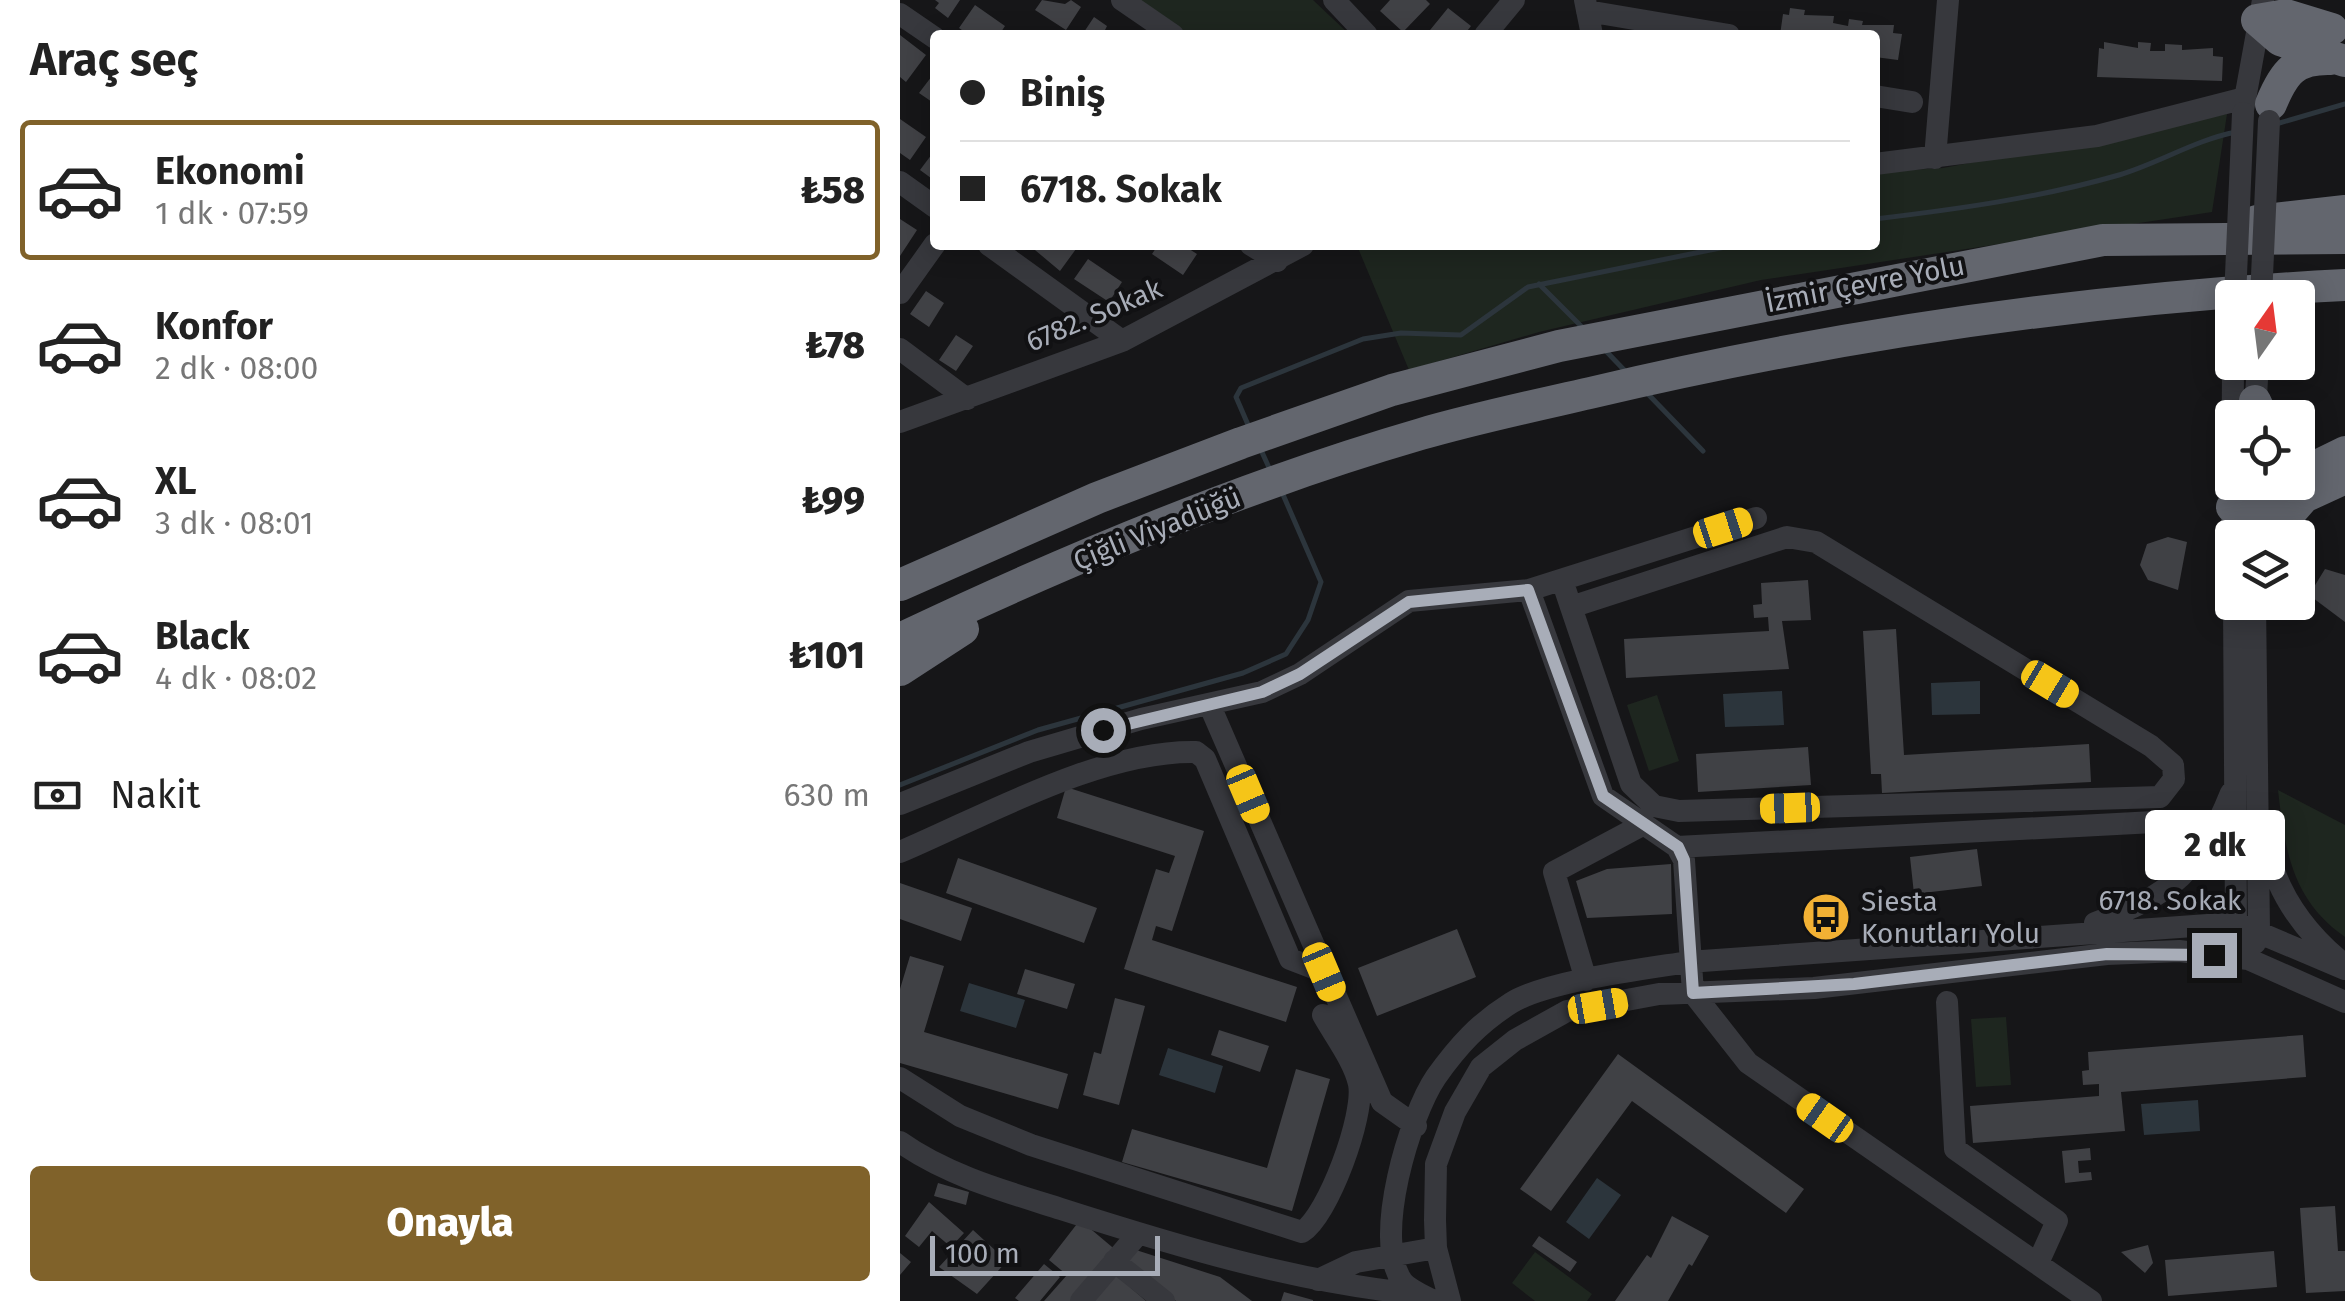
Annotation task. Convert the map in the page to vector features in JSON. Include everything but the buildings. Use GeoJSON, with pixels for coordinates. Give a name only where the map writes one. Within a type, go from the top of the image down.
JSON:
{"type":"FeatureCollection","features":[{"type":"Feature","properties":{"kind":"highway"},"geometry":{"type":"LineString","coordinates":[[2281,12],[2340,46]]}},
{"type":"Feature","properties":{"kind":"highway"},"geometry":{"type":"LineString","coordinates":[[2281,12],[2340,46]]}},
{"type":"Feature","properties":{"kind":"highway"},"geometry":{"type":"LineString","coordinates":[[2257,109],[2286,70],[2340,46]]}},
{"type":"Feature","properties":{"kind":"highway"},"geometry":{"type":"LineString","coordinates":[[2103,240],[2345,211]]}},
{"type":"Feature","properties":{"kind":"highway","name":"İzmir Çevre Yolu"},"geometry":{"type":"LineString","coordinates":[[1392,390],[1642,327],[2103,240],[2345,238]]}},
{"type":"Feature","properties":{"kind":"highway","name":"İzmir Çevre Yolu"},"geometry":{"type":"LineString","coordinates":[[1420,434],[1723,361],[1927,325],[2209,292],[2345,285]]}},
{"type":"Feature","properties":{"kind":"highway"},"geometry":{"type":"LineString","coordinates":[[2315,308],[2345,308]]}},
{"type":"Feature","properties":{"kind":"highway"},"geometry":{"type":"LineString","coordinates":[[1927,325],[1969,339],[2049,326],[2215,311]]}},
{"type":"Feature","properties":{"kind":"highway","name":"Çiğli Viyadüğü"},"geometry":{"type":"LineString","coordinates":[[900,585],[1098,498],[1392,390]]}},
{"type":"Feature","properties":{"kind":"highway","name":"Çiğli Viyadüğü"},"geometry":{"type":"LineString","coordinates":[[900,639],[1118,542],[1248,492],[1420,434]]}},
{"type":"Feature","properties":{"kind":"highway"},"geometry":{"type":"LineString","coordinates":[[2267,503],[2345,451]]}},
{"type":"Feature","properties":{"kind":"highway"},"geometry":{"type":"LineString","coordinates":[[2315,454],[2345,451]]}},
{"type":"Feature","properties":{"kind":"highway"},"geometry":{"type":"LineString","coordinates":[[2267,503],[2345,478]]}},
{"type":"Feature","properties":{"kind":"highway"},"geometry":{"type":"LineString","coordinates":[[900,561],[1098,498]]}},
{"type":"Feature","properties":{"kind":"highway"},"geometry":{"type":"LineString","coordinates":[[900,670],[933,646],[1118,542]]}},
{"type":"Feature","properties":{"kind":"street"},"geometry":{"type":"LineString","coordinates":[[1122,0],[1165,30]]}},
{"type":"Feature","properties":{"kind":"street"},"geometry":{"type":"LineString","coordinates":[[1334,0],[1361,30]]}},
{"type":"Feature","properties":{"kind":"street"},"geometry":{"type":"LineString","coordinates":[[1489,30],[1514,0]]}},
{"type":"Feature","properties":{"kind":"street"},"geometry":{"type":"LineString","coordinates":[[1935,158],[1948,0]]}},
{"type":"Feature","properties":{"kind":"street"},"geometry":{"type":"LineString","coordinates":[[1586,6],[1704,30]]}},
{"type":"Feature","properties":{"kind":"street"},"geometry":{"type":"LineString","coordinates":[[2237,280],[2257,109],[2281,12]]}},
{"type":"Feature","properties":{"kind":"street"},"geometry":{"type":"LineString","coordinates":[[900,14],[930,35]]}},
{"type":"Feature","properties":{"kind":"street"},"geometry":{"type":"LineString","coordinates":[[1880,97],[1912,102]]}},
{"type":"Feature","properties":{"kind":"street"},"geometry":{"type":"LineString","coordinates":[[1880,164],[2097,136],[2257,109]]}},
{"type":"Feature","properties":{"kind":"street"},"geometry":{"type":"LineString","coordinates":[[2257,109],[2261,280]]}},
{"type":"Feature","properties":{"kind":"street"},"geometry":{"type":"LineString","coordinates":[[900,182],[930,203]]}},
{"type":"Feature","properties":{"kind":"street"},"geometry":{"type":"LineString","coordinates":[[900,293],[931,250]]}},
{"type":"Feature","properties":{"kind":"street"},"geometry":{"type":"LineString","coordinates":[[996,250],[1122,340]]}},
{"type":"Feature","properties":{"kind":"street"},"geometry":{"type":"LineString","coordinates":[[1259,250],[1276,261]]}},
{"type":"Feature","properties":{"kind":"street","name":"6782. Sokak"},"geometry":{"type":"LineString","coordinates":[[900,422],[1122,340],[1295,250]]}},
{"type":"Feature","properties":{"kind":"street"},"geometry":{"type":"LineString","coordinates":[[900,349],[966,399]]}},
{"type":"Feature","properties":{"kind":"street"},"geometry":{"type":"LineString","coordinates":[[2235,380],[2267,503]]}},
{"type":"Feature","properties":{"kind":"street"},"geometry":{"type":"LineString","coordinates":[[900,804],[1028,752],[1141,719],[1262,692],[1300,674],[1409,602],[1528,590],[1756,518]]}},
{"type":"Feature","properties":{"kind":"street"},"geometry":{"type":"LineString","coordinates":[[1562,580],[1571,607],[1631,784],[1654,806],[1679,811],[2160,797],[2174,779],[2173,765],[2151,746],[1816,542],[1787,537],[1571,607]]}},
{"type":"Feature","properties":{"kind":"street"},"geometry":{"type":"LineString","coordinates":[[1528,590],[1603,796],[1678,847],[1684,860],[1693,993],[1748,1064],[2091,1301]]}},
{"type":"Feature","properties":{"kind":"street"},"geometry":{"type":"LineString","coordinates":[[2234,620],[2236,924],[2248,959]]}},
{"type":"Feature","properties":{"kind":"street"},"geometry":{"type":"LineString","coordinates":[[2248,959],[2260,930],[2255,620]]}},
{"type":"Feature","properties":{"kind":"street"},"geometry":{"type":"LineString","coordinates":[[1210,706],[1382,1102],[1416,1126]]}},
{"type":"Feature","properties":{"kind":"street"},"geometry":{"type":"LineString","coordinates":[[900,852],[1080,776],[1146,755],[1196,752],[1205,759],[1290,959],[1324,972]]}},
{"type":"Feature","properties":{"kind":"street"},"geometry":{"type":"LineString","coordinates":[[2071,932],[2122,913],[2176,884],[2206,850],[2236,780]]}},
{"type":"Feature","properties":{"kind":"street"},"geometry":{"type":"LineString","coordinates":[[2260,809],[2270,865],[2298,918],[2345,967]]}},
{"type":"Feature","properties":{"kind":"street"},"geometry":{"type":"LineString","coordinates":[[1678,847],[2154,822],[2206,850]]}},
{"type":"Feature","properties":{"kind":"street"},"geometry":{"type":"LineString","coordinates":[[1586,980],[1554,872],[1644,824]]}},
{"type":"Feature","properties":{"kind":"street","name":"6718. Sokak"},"geometry":{"type":"LineString","coordinates":[[1394,1253],[1391,1210],[1433,1081],[1474,1028],[1516,1000],[1586,980],[1688,962],[2071,932],[2236,924],[2260,930],[2345,967]]}},
{"type":"Feature","properties":{"kind":"street","name":"6718. Sokak"},"geometry":{"type":"LineString","coordinates":[[1438,1296],[1436,1164],[1455,1112],[1480,1067],[1515,1040],[1568,1011],[1659,994],[1854,984],[2107,954],[2180,951],[2248,959],[2345,1002]]}},
{"type":"Feature","properties":{"kind":"street"},"geometry":{"type":"LineString","coordinates":[[1947,1002],[1955,1149],[2056,1221],[2038,1263]]}},
{"type":"Feature","properties":{"kind":"street"},"geometry":{"type":"LineString","coordinates":[[900,1078],[960,1116],[1030,1145],[1302,1232],[1321,1215],[1359,1114],[1359,1083],[1323,1015]]}},
{"type":"Feature","properties":{"kind":"street"},"geometry":{"type":"LineString","coordinates":[[900,1142],[988,1186],[1138,1234],[1318,1280],[1438,1296]]}},
{"type":"Feature","properties":{"kind":"street"},"geometry":{"type":"LineString","coordinates":[[1080,1301],[1138,1234]]}},
{"type":"Feature","properties":{"kind":"street"},"geometry":{"type":"LineString","coordinates":[[1318,1280],[1356,1262],[1436,1248]]}},
{"type":"Feature","properties":{"kind":"street"},"geometry":{"type":"LineString","coordinates":[[1394,1253],[1403,1283],[1438,1296]]}},
{"type":"Feature","properties":{"kind":"street"},"geometry":{"type":"LineString","coordinates":[[1114,1261],[1164,1301]]}},
{"type":"Feature","properties":{"kind":"shaded area"},"geometry":{"type":"Polygon","coordinates":[[[1133,0],[1313,0],[1345,30],[1174,30],[1133,0]]]}},
{"type":"Feature","properties":{"kind":"shaded area"},"geometry":{"type":"Polygon","coordinates":[[[2227,114],[2212,212],[1761,280],[1539,332],[1409,370],[1359,250],[1880,250],[1880,172],[1943,168],[2227,114]]]}},
{"type":"Feature","properties":{"kind":"shaded area"},"geometry":{"type":"Polygon","coordinates":[[[1980,681],[1980,714],[1932,715],[1931,683],[1980,681]]]}},
{"type":"Feature","properties":{"kind":"shaded area"},"geometry":{"type":"Polygon","coordinates":[[[1782,691],[1784,725],[1725,727],[1723,694],[1782,691]]]}},
{"type":"Feature","properties":{"kind":"shaded area"},"geometry":{"type":"Polygon","coordinates":[[[1657,695],[1679,761],[1649,771],[1627,705],[1657,695]]]}},
{"type":"Feature","properties":{"kind":"shaded area"},"geometry":{"type":"Polygon","coordinates":[[[2278,790],[2345,825],[2345,937],[2327,923],[2302,890],[2288,854],[2278,790]]]}},
{"type":"Feature","properties":{"kind":"shaded area"},"geometry":{"type":"Polygon","coordinates":[[[969,983],[1025,1000],[1016,1028],[960,1011],[969,983]]]}},
{"type":"Feature","properties":{"kind":"shaded area"},"geometry":{"type":"Polygon","coordinates":[[[2006,1017],[2011,1085],[1976,1087],[1971,1019],[2006,1017]]]}},
{"type":"Feature","properties":{"kind":"shaded area"},"geometry":{"type":"Polygon","coordinates":[[[1168,1048],[1223,1066],[1215,1093],[1159,1075],[1168,1048]]]}},
{"type":"Feature","properties":{"kind":"shaded area"},"geometry":{"type":"Polygon","coordinates":[[[2198,1100],[2200,1131],[2144,1135],[2141,1104],[2198,1100]]]}},
{"type":"Feature","properties":{"kind":"shaded area"},"geometry":{"type":"Polygon","coordinates":[[[1597,1178],[1621,1195],[1589,1239],[1566,1222],[1597,1178]]]}},
{"type":"Feature","properties":{"kind":"shaded area"},"geometry":{"type":"Polygon","coordinates":[[[1535,1252],[1592,1294],[1587,1301],[1535,1301],[1512,1283],[1535,1252]]]}},
{"type":"Feature","properties":{"kind":"waterway"},"geometry":{"type":"LineString","coordinates":[[2276,124],[2345,104]]}},
{"type":"Feature","properties":{"kind":"waterway"},"geometry":{"type":"LineString","coordinates":[[1880,218],[1998,202],[2089,183],[2236,132]]}},
{"type":"Feature","properties":{"kind":"waterway"},"geometry":{"type":"LineString","coordinates":[[1249,427],[1236,397],[1241,388],[1363,339],[1401,333],[1461,335],[1528,287],[1710,250]]}},
{"type":"Feature","properties":{"kind":"waterway"},"geometry":{"type":"LineString","coordinates":[[1539,284],[1582,327]]}},
{"type":"Feature","properties":{"kind":"waterway"},"geometry":{"type":"LineString","coordinates":[[1604,349],[1628,374]]}},
{"type":"Feature","properties":{"kind":"waterway"},"geometry":{"type":"LineString","coordinates":[[1646,392],[1703,451]]}},
{"type":"Feature","properties":{"kind":"waterway"},"geometry":{"type":"LineString","coordinates":[[1261,450],[1271,472]]}},
{"type":"Feature","properties":{"kind":"waterway"},"geometry":{"type":"LineString","coordinates":[[900,785],[1038,730],[1243,673],[1286,654],[1308,620],[1321,582],[1281,490]]}},
{"type":"Feature","properties":{"kind":"place","name":"Siesta Konutları Yolu"},"geometry":{"type":"Point","coordinates":[1826,917]}},
{"type":"Feature","properties":{"kind":"route"},"geometry":{"type":"LineString","coordinates":[[1103,730],[1262,692],[1300,674],[1409,602],[1528,590],[1603,796],[1678,847],[1684,860],[1693,993],[1814,988],[2107,954],[2180,951],[2214,955]]}}]}
